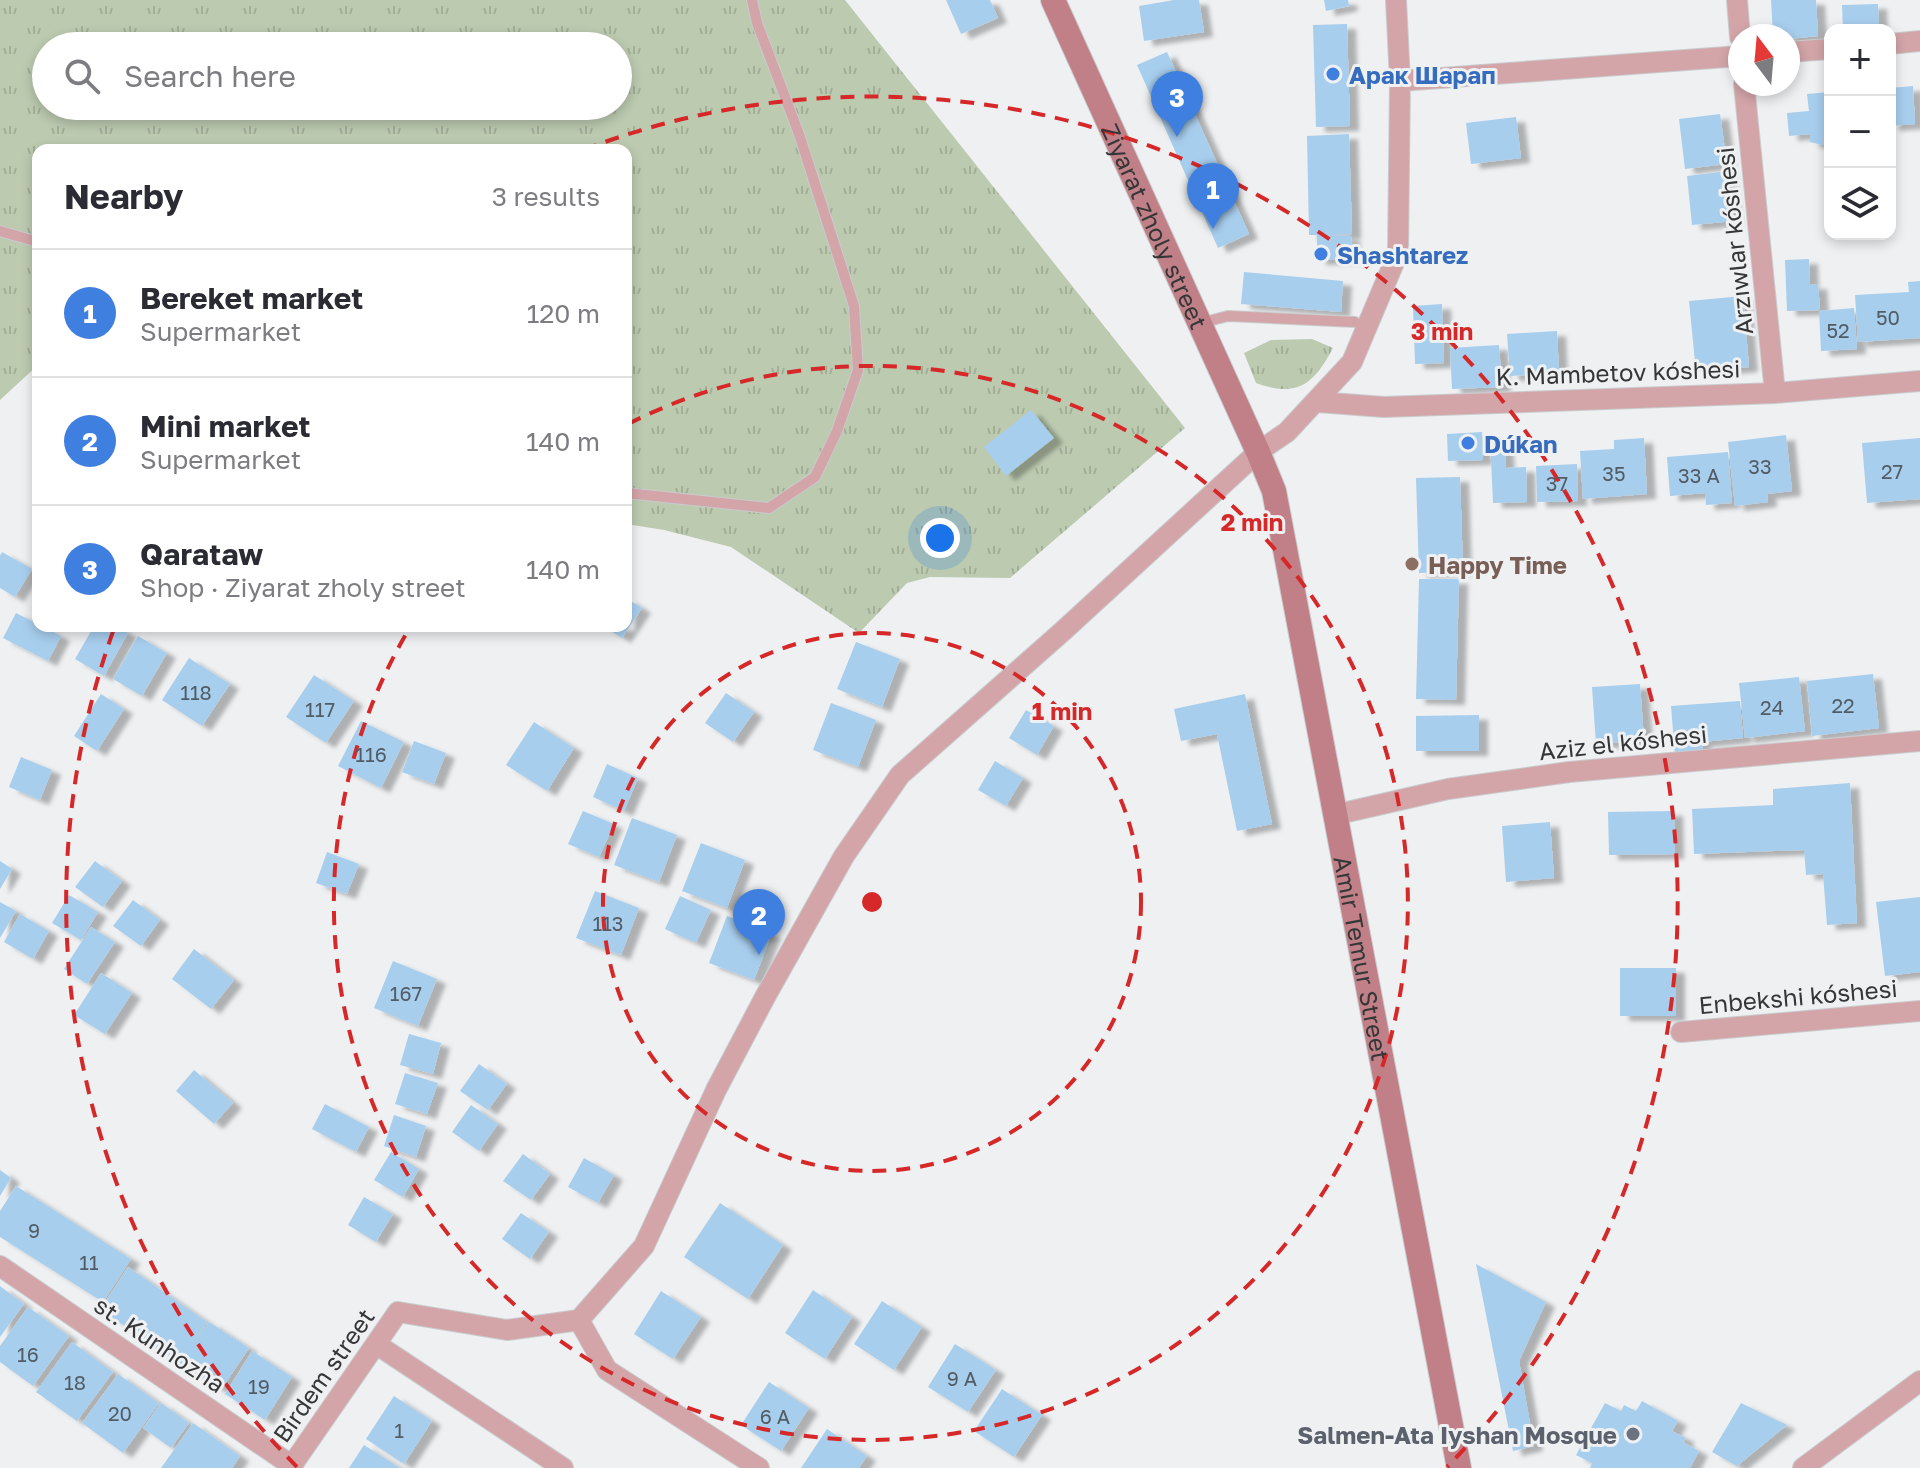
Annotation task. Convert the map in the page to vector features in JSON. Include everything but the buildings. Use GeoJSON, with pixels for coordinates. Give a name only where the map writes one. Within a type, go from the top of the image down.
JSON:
{"type":"FeatureCollection","features":[{"type":"Feature","properties":{"kind":"street","name":"Ziyarat zholy street"},"geometry":{"type":"LineString","coordinates":[[1053,0],[1258,452]]}},
{"type":"Feature","properties":{"kind":"street"},"geometry":{"type":"LineString","coordinates":[[759,1468],[607,1370],[579,1320],[644,1246],[716,1090],[765,997],[844,856],[900,775],[1258,452],[1287,432],[1352,362],[1398,253],[1400,81],[1396,0]]}},
{"type":"Feature","properties":{"kind":"street"},"geometry":{"type":"LineString","coordinates":[[1737,0],[1739,24]]}},
{"type":"Feature","properties":{"kind":"street"},"geometry":{"type":"LineString","coordinates":[[1896,43],[1920,41]]}},
{"type":"Feature","properties":{"kind":"street"},"geometry":{"type":"LineString","coordinates":[[1800,51],[1824,49]]}},
{"type":"Feature","properties":{"kind":"street"},"geometry":{"type":"LineString","coordinates":[[1400,81],[1728,57]]}},
{"type":"Feature","properties":{"kind":"street","name":"Arzıwlar kóshesi"},"geometry":{"type":"LineString","coordinates":[[1745,96],[1775,393]]}},
{"type":"Feature","properties":{"kind":"street","name":"K. Mambetov kóshesi"},"geometry":{"type":"LineString","coordinates":[[1318,402],[1384,407],[1775,393],[1920,381]]}},
{"type":"Feature","properties":{"kind":"street","name":"Amir Temur Street"},"geometry":{"type":"LineString","coordinates":[[1258,452],[1274,491],[1459,1468]]}},
{"type":"Feature","properties":{"kind":"street","name":"Aziz el kóshesi"},"geometry":{"type":"LineString","coordinates":[[1334,815],[1448,789],[1569,772],[1920,741]]}},
{"type":"Feature","properties":{"kind":"street","name":"Enbekshi kóshesi"},"geometry":{"type":"LineString","coordinates":[[1681,1032],[1920,1011]]}},
{"type":"Feature","properties":{"kind":"street","name":"st. Kunhozha"},"geometry":{"type":"LineString","coordinates":[[0,1266],[290,1467]]}},
{"type":"Feature","properties":{"kind":"street","name":"Birdem street"},"geometry":{"type":"LineString","coordinates":[[290,1467],[398,1312],[507,1330],[579,1320]]}},
{"type":"Feature","properties":{"kind":"street"},"geometry":{"type":"LineString","coordinates":[[376,1344],[563,1468]]}},
{"type":"Feature","properties":{"kind":"street"},"geometry":{"type":"LineString","coordinates":[[1803,1468],[1920,1381]]}},
{"type":"Feature","properties":{"kind":"lane"},"geometry":{"type":"LineString","coordinates":[[632,494],[769,508],[815,477],[837,431],[858,370],[854,306],[799,134],[757,23],[752,0]]}},
{"type":"Feature","properties":{"kind":"lane"},"geometry":{"type":"LineString","coordinates":[[0,231],[32,240]]}},
{"type":"Feature","properties":{"kind":"lane"},"geometry":{"type":"LineString","coordinates":[[1199,323],[1228,316],[1355,322]]}},
{"type":"Feature","properties":{"kind":"green space"},"geometry":{"type":"Polygon","coordinates":[[[0,0],[845,0],[1185,428],[1010,578],[930,577],[907,583],[859,633],[731,547],[632,525],[632,144],[32,144],[32,371],[0,400],[0,0]]]}},
{"type":"Feature","properties":{"kind":"green space"},"geometry":{"type":"Polygon","coordinates":[[[1312,339],[1333,348],[1311,379],[1303,385],[1283,389],[1256,383],[1244,353],[1271,340],[1312,339]]]}},
{"type":"Feature","properties":{"kind":"place","name":"Арак Шарап"},"geometry":{"type":"Point","coordinates":[1333,74]}},
{"type":"Feature","properties":{"kind":"place","name":"Qarataw"},"geometry":{"type":"Point","coordinates":[1177,137]}},
{"type":"Feature","properties":{"kind":"place","name":"Bereket market"},"geometry":{"type":"Point","coordinates":[1213,229]}},
{"type":"Feature","properties":{"kind":"place","name":"Shashtarez"},"geometry":{"type":"Point","coordinates":[1321,254]}},
{"type":"Feature","properties":{"kind":"place","name":"Dúkan"},"geometry":{"type":"Point","coordinates":[1468,443]}},
{"type":"Feature","properties":{"kind":"place","name":"Happy Time"},"geometry":{"type":"Point","coordinates":[1412,564]}},
{"type":"Feature","properties":{"kind":"place","name":"Mini market"},"geometry":{"type":"Point","coordinates":[759,955]}},
{"type":"Feature","properties":{"kind":"place","name":"Salmen-Ata Iyshan Mosque"},"geometry":{"type":"Point","coordinates":[1633,1434]}}]}
